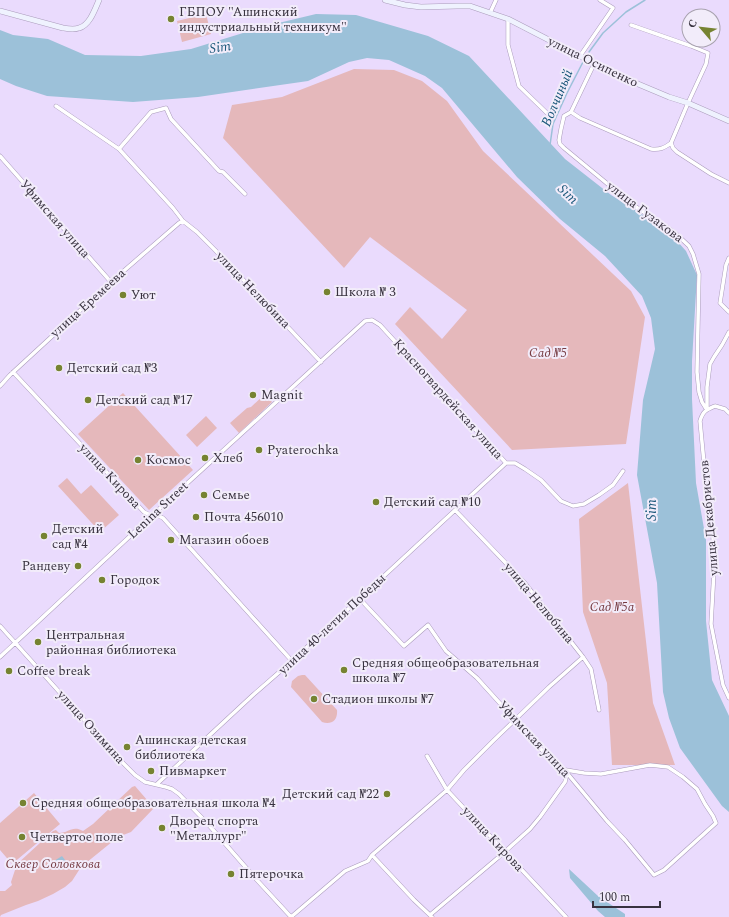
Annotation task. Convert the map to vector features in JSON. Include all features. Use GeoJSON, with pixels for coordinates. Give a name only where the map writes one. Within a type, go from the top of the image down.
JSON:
{"type":"FeatureCollection","features":[{"type":"Feature","properties":{"kind":"main road"},"geometry":{"type":"LineString","coordinates":[[0,11],[72,29],[80,28],[86,24],[92,17],[99,0]]}},
{"type":"Feature","properties":{"kind":"main road","name":"улица Осипенко"},"geometry":{"type":"LineString","coordinates":[[385,0],[421,7],[470,6],[508,19],[626,80],[688,103],[729,121]]}},
{"type":"Feature","properties":{"kind":"street"},"geometry":{"type":"LineString","coordinates":[[490,13],[496,0]]}},
{"type":"Feature","properties":{"kind":"street"},"geometry":{"type":"LineString","coordinates":[[580,56],[613,8],[600,0]]}},
{"type":"Feature","properties":{"kind":"street"},"geometry":{"type":"LineString","coordinates":[[508,19],[508,45],[519,86],[549,115]]}},
{"type":"Feature","properties":{"kind":"street"},"geometry":{"type":"LineString","coordinates":[[571,112],[580,118],[651,148],[658,150],[665,148],[671,142],[706,64],[708,53],[631,25]]}},
{"type":"Feature","properties":{"kind":"street","name":"улица Гузакова"},"geometry":{"type":"LineString","coordinates":[[594,64],[571,112],[564,116],[560,129],[560,144],[621,196],[674,232],[689,246],[699,274],[697,372],[699,392],[702,402],[707,410]]}},
{"type":"Feature","properties":{"kind":"street","name":"улица Нелюбина"},"geometry":{"type":"LineString","coordinates":[[56,106],[119,149],[173,208],[181,222],[197,232],[321,362]]}},
{"type":"Feature","properties":{"kind":"street"},"geometry":{"type":"LineString","coordinates":[[119,149],[151,112],[166,108],[171,119],[219,171],[223,172],[245,194]]}},
{"type":"Feature","properties":{"kind":"street"},"geometry":{"type":"LineString","coordinates":[[671,142],[677,152],[729,183]]}},
{"type":"Feature","properties":{"kind":"street","name":"Уфимская улица"},"geometry":{"type":"LineString","coordinates":[[0,156],[111,282]]}},
{"type":"Feature","properties":{"kind":"street","name":"улица Еремеева"},"geometry":{"type":"LineString","coordinates":[[0,386],[13,372],[111,282],[181,222]]}},
{"type":"Feature","properties":{"kind":"street"},"geometry":{"type":"LineString","coordinates":[[729,258],[726,265],[720,297],[720,303],[729,312]]}},
{"type":"Feature","properties":{"kind":"street","name":"Lenina Street"},"geometry":{"type":"LineString","coordinates":[[0,656],[365,321],[372,320]]}},
{"type":"Feature","properties":{"kind":"street","name":"Красногвардейская улица"},"geometry":{"type":"LineString","coordinates":[[372,320],[380,324],[506,463],[515,463],[541,480],[561,501],[574,506],[584,504],[613,485],[623,471]]}},
{"type":"Feature","properties":{"kind":"street","name":"улица Декабристов"},"geometry":{"type":"LineString","coordinates":[[729,332],[710,364],[707,387],[707,410],[703,414],[700,421],[708,505],[713,537],[714,572],[711,624],[723,685],[729,698]]}},
{"type":"Feature","properties":{"kind":"street","name":"улица Кирова"},"geometry":{"type":"LineString","coordinates":[[13,372],[144,512],[148,515],[160,516],[163,518],[292,662]]}},
{"type":"Feature","properties":{"kind":"street"},"geometry":{"type":"LineString","coordinates":[[707,410],[715,406],[725,409],[729,413]]}},
{"type":"Feature","properties":{"kind":"street","name":"улица 40-летия Победы"},"geometry":{"type":"LineString","coordinates":[[157,784],[253,695],[292,662],[359,598],[506,463]]}},
{"type":"Feature","properties":{"kind":"street","name":"улица Нелюбина"},"geometry":{"type":"LineString","coordinates":[[455,510],[524,582],[583,657],[591,669],[599,710]]}},
{"type":"Feature","properties":{"kind":"street","name":"Уфимская улица"},"geometry":{"type":"LineString","coordinates":[[359,598],[404,646],[428,625],[446,651],[477,678],[514,721],[560,769],[567,773],[654,874],[664,870],[716,823],[697,789],[668,767],[650,765],[600,774],[560,769]]}},
{"type":"Feature","properties":{"kind":"street","name":"улица Озимина"},"geometry":{"type":"LineString","coordinates":[[0,626],[123,763],[135,775],[145,782],[166,787],[179,794],[291,917]]}},
{"type":"Feature","properties":{"kind":"street"},"geometry":{"type":"LineString","coordinates":[[291,917],[345,871],[368,861],[372,855],[447,790],[478,755],[549,687],[583,657]]}},
{"type":"Feature","properties":{"kind":"street","name":"улица Кирова"},"geometry":{"type":"LineString","coordinates":[[427,756],[447,790],[566,917]]}},
{"type":"Feature","properties":{"kind":"street"},"geometry":{"type":"LineString","coordinates":[[372,855],[431,916],[530,829],[540,818],[565,782],[567,773]]}},
{"type":"Feature","properties":{"kind":"green space"},"geometry":{"type":"Polygon","coordinates":[[[206,14],[211,34],[182,42],[177,21],[206,14]]]}},
{"type":"Feature","properties":{"kind":"green space","name":"Сад №5"},"geometry":{"type":"Polygon","coordinates":[[[354,69],[394,70],[422,81],[447,101],[483,151],[631,291],[645,317],[626,444],[512,450],[395,324],[410,307],[442,339],[467,310],[370,237],[344,268],[223,138],[232,105],[282,97],[354,69]]]}},
{"type":"Feature","properties":{"kind":"green space"},"geometry":{"type":"Polygon","coordinates":[[[123,393],[193,470],[149,510],[78,434],[123,393]]]}},
{"type":"Feature","properties":{"kind":"green space"},"geometry":{"type":"Polygon","coordinates":[[[265,394],[272,402],[239,433],[230,423],[265,394]]]}},
{"type":"Feature","properties":{"kind":"green space"},"geometry":{"type":"Polygon","coordinates":[[[206,416],[217,428],[197,447],[186,435],[206,416]]]}},
{"type":"Feature","properties":{"kind":"green space"},"geometry":{"type":"Polygon","coordinates":[[[67,478],[81,494],[91,485],[119,515],[100,532],[58,486],[67,478]]]}},
{"type":"Feature","properties":{"kind":"green space","name":"Сад №5а"},"geometry":{"type":"Polygon","coordinates":[[[628,483],[653,703],[675,765],[612,765],[607,683],[583,612],[579,519],[628,483]]]}},
{"type":"Feature","properties":{"kind":"green space","name":"Стадион школы №7"},"geometry":{"type":"Polygon","coordinates":[[[305,675],[337,710],[336,717],[333,721],[328,723],[322,722],[291,687],[292,681],[298,676],[305,675]]]}},
{"type":"Feature","properties":{"kind":"green space","name":"Сквер Соловкова"},"geometry":{"type":"Polygon","coordinates":[[[135,786],[154,808],[131,832],[118,837],[81,867],[72,881],[65,887],[38,901],[1,915],[0,917],[0,891],[5,891],[12,885],[11,882],[17,864],[53,831],[56,830],[59,833],[62,833],[73,829],[79,829],[83,831],[93,824],[132,787],[135,786]]]}},
{"type":"Feature","properties":{"kind":"green space","name":"Четвертое поле"},"geometry":{"type":"Polygon","coordinates":[[[34,793],[60,824],[12,864],[0,850],[0,823],[34,793]]]}},
{"type":"Feature","properties":{"kind":"water","name":"Sim"},"geometry":{"type":"Polygon","coordinates":[[[316,14],[356,15],[428,36],[469,56],[565,159],[611,195],[667,230],[686,251],[697,275],[692,361],[692,399],[696,483],[706,540],[706,621],[712,680],[729,716],[729,812],[722,806],[680,748],[669,718],[663,692],[657,583],[637,475],[643,400],[655,349],[651,318],[642,296],[605,256],[560,219],[517,177],[442,88],[425,76],[389,60],[367,58],[349,62],[308,81],[198,97],[133,102],[47,96],[0,79],[0,30],[13,35],[48,39],[85,55],[141,56],[191,49],[266,26],[316,14]]]}},
{"type":"Feature","properties":{"kind":"water"},"geometry":{"type":"Polygon","coordinates":[[[62,856],[68,864],[60,870],[54,861],[62,856]]]}},
{"type":"Feature","properties":{"kind":"water"},"geometry":{"type":"Polygon","coordinates":[[[569,869],[598,896],[625,914],[625,917],[605,917],[598,911],[570,878],[569,869]]]}},
{"type":"Feature","properties":{"kind":"waterway","name":"Волчиный"},"geometry":{"type":"LineString","coordinates":[[589,52],[603,33],[626,12],[645,0]]}},
{"type":"Feature","properties":{"kind":"waterway","name":"Волчиный"},"geometry":{"type":"LineString","coordinates":[[550,145],[553,124],[583,62]]}},
{"type":"Feature","properties":{"kind":"place","name":"ГБПОУ \"Ашинский индустриальный техникум\""},"geometry":{"type":"Point","coordinates":[171,19]}},
{"type":"Feature","properties":{"kind":"place","name":"Школа № 3"},"geometry":{"type":"Point","coordinates":[327,292]}},
{"type":"Feature","properties":{"kind":"place","name":"Уют"},"geometry":{"type":"Point","coordinates":[123,295]}},
{"type":"Feature","properties":{"kind":"place","name":"Детский сад №3"},"geometry":{"type":"Point","coordinates":[59,368]}},
{"type":"Feature","properties":{"kind":"place","name":"Magnit"},"geometry":{"type":"Point","coordinates":[253,395]}},
{"type":"Feature","properties":{"kind":"place","name":"Детский сад №17"},"geometry":{"type":"Point","coordinates":[88,400]}},
{"type":"Feature","properties":{"kind":"place","name":"Pyaterochka"},"geometry":{"type":"Point","coordinates":[259,450]}},
{"type":"Feature","properties":{"kind":"place","name":"Хлеб"},"geometry":{"type":"Point","coordinates":[205,458]}},
{"type":"Feature","properties":{"kind":"place","name":"Космос"},"geometry":{"type":"Point","coordinates":[138,460]}},
{"type":"Feature","properties":{"kind":"place","name":"Семье"},"geometry":{"type":"Point","coordinates":[204,495]}},
{"type":"Feature","properties":{"kind":"place","name":"Детский сад №10"},"geometry":{"type":"Point","coordinates":[376,502]}},
{"type":"Feature","properties":{"kind":"place","name":"Почта 456010"},"geometry":{"type":"Point","coordinates":[196,517]}},
{"type":"Feature","properties":{"kind":"place","name":"Детский сад №4"},"geometry":{"type":"Point","coordinates":[44,536]}},
{"type":"Feature","properties":{"kind":"place","name":"Магазин обоев"},"geometry":{"type":"Point","coordinates":[171,540]}},
{"type":"Feature","properties":{"kind":"place","name":"Рандеву"},"geometry":{"type":"Point","coordinates":[78,566]}},
{"type":"Feature","properties":{"kind":"place","name":"Городок"},"geometry":{"type":"Point","coordinates":[102,580]}},
{"type":"Feature","properties":{"kind":"place","name":"Центральная районная библиотека"},"geometry":{"type":"Point","coordinates":[38,642]}},
{"type":"Feature","properties":{"kind":"place","name":"Средняя общеобразовательная школа №7"},"geometry":{"type":"Point","coordinates":[344,670]}},
{"type":"Feature","properties":{"kind":"place","name":"Coffee break"},"geometry":{"type":"Point","coordinates":[9,671]}},
{"type":"Feature","properties":{"kind":"place","name":"Стадион школы №7"},"geometry":{"type":"Point","coordinates":[314,699]}},
{"type":"Feature","properties":{"kind":"place","name":"Ашинская детская библиотека"},"geometry":{"type":"Point","coordinates":[127,747]}},
{"type":"Feature","properties":{"kind":"place","name":"Пивмаркет"},"geometry":{"type":"Point","coordinates":[151,771]}},
{"type":"Feature","properties":{"kind":"place","name":"Детский сад №22"},"geometry":{"type":"Point","coordinates":[387,794]}},
{"type":"Feature","properties":{"kind":"place","name":"Средняя общеобразовательная школа №4"},"geometry":{"type":"Point","coordinates":[23,803]}},
{"type":"Feature","properties":{"kind":"place","name":"Дворец спорта \"Металлург\""},"geometry":{"type":"Point","coordinates":[162,828]}},
{"type":"Feature","properties":{"kind":"place","name":"Четвертое поле"},"geometry":{"type":"Point","coordinates":[22,837]}},
{"type":"Feature","properties":{"kind":"place","name":"Пятерочка"},"geometry":{"type":"Point","coordinates":[231,874]}}]}
